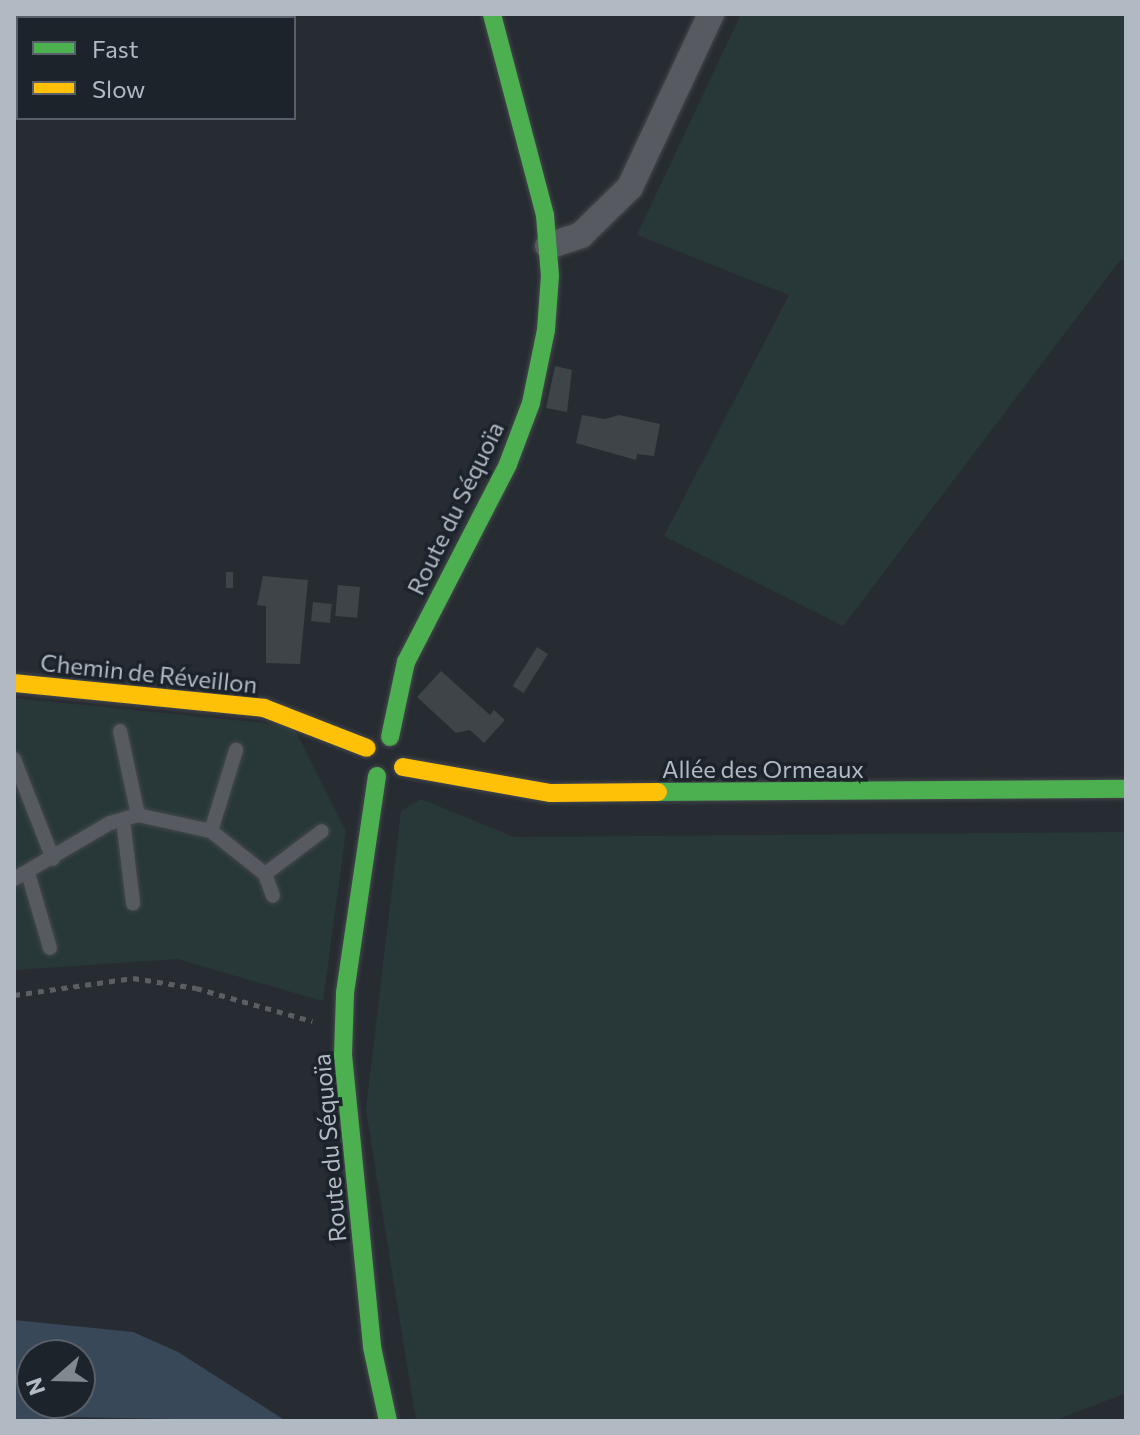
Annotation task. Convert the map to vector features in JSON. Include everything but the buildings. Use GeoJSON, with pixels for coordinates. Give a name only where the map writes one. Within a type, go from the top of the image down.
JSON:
{"type":"FeatureCollection","features":[{"type":"Feature","properties":{"kind":"street","name":"Route du Séquoïa"},"geometry":{"type":"LineString","coordinates":[[390,737],[406,662],[508,464],[531,403],[546,330],[548,246],[545,215],[492,14]]}},
{"type":"Feature","properties":{"kind":"street"},"geometry":{"type":"LineString","coordinates":[[548,246],[581,235],[630,187],[711,14]]}},
{"type":"Feature","properties":{"kind":"street","name":"Chemin de Réveillon"},"geometry":{"type":"LineString","coordinates":[[14,683],[264,708],[367,748]]}},
{"type":"Feature","properties":{"kind":"street"},"geometry":{"type":"LineString","coordinates":[[379,737],[390,737],[405,752],[403,767],[392,776],[377,776],[367,767],[367,748],[379,737]]}},
{"type":"Feature","properties":{"kind":"street","name":"Allée des Ormeaux"},"geometry":{"type":"LineString","coordinates":[[403,767],[551,793],[1126,789]]}},
{"type":"Feature","properties":{"kind":"street","name":"Route du Séquoïa"},"geometry":{"type":"LineString","coordinates":[[377,776],[344,1030],[372,1347],[388,1421]]}},
{"type":"Feature","properties":{"kind":"lane"},"geometry":{"type":"LineString","coordinates":[[120,731],[130,817],[133,903]]}},
{"type":"Feature","properties":{"kind":"lane"},"geometry":{"type":"LineString","coordinates":[[211,831],[236,750]]}},
{"type":"Feature","properties":{"kind":"lane"},"geometry":{"type":"LineString","coordinates":[[14,759],[53,859]]}},
{"type":"Feature","properties":{"kind":"lane"},"geometry":{"type":"LineString","coordinates":[[50,948],[21,876],[130,817],[211,831],[265,874],[273,896]]}},
{"type":"Feature","properties":{"kind":"lane"},"geometry":{"type":"LineString","coordinates":[[265,874],[322,831]]}},
{"type":"Feature","properties":{"kind":"path"},"geometry":{"type":"LineString","coordinates":[[14,995],[133,978],[196,988],[344,1030]]}},
{"type":"Feature","properties":{"kind":"shaded area"},"geometry":{"type":"Polygon","coordinates":[[[741,14],[1126,14],[1126,261],[1121,259],[843,626],[664,536],[789,295],[637,235],[741,14]]]}},
{"type":"Feature","properties":{"kind":"shaded area"},"geometry":{"type":"Polygon","coordinates":[[[14,698],[293,726],[346,831],[323,1001],[177,959],[14,970],[14,698]]]}},
{"type":"Feature","properties":{"kind":"shaded area"},"geometry":{"type":"Polygon","coordinates":[[[421,799],[514,837],[1126,832],[1126,1393],[1054,1421],[416,1421],[366,1110],[401,811],[421,799]]]}},
{"type":"Feature","properties":{"kind":"water"},"geometry":{"type":"Polygon","coordinates":[[[14,1320],[133,1332],[178,1352],[286,1421],[96,1418],[96,1339],[16,1339],[16,1419],[40,1419],[14,1421],[14,1320]]]}},
{"type":"Feature","properties":{"kind":"traffic: fast"},"geometry":{"type":"LineString","coordinates":[[390,737],[406,662],[508,464],[531,403],[546,330],[550,276],[545,215],[492,14]]}},
{"type":"Feature","properties":{"kind":"traffic: fast"},"geometry":{"type":"LineString","coordinates":[[377,776],[345,994],[343,1055],[372,1347],[388,1421]]}},
{"type":"Feature","properties":{"kind":"traffic: fast"},"geometry":{"type":"LineString","coordinates":[[658,792],[1126,789]]}},
{"type":"Feature","properties":{"kind":"traffic: slow"},"geometry":{"type":"LineString","coordinates":[[14,683],[264,708],[367,748]]}},
{"type":"Feature","properties":{"kind":"traffic: slow"},"geometry":{"type":"LineString","coordinates":[[403,767],[551,793],[658,792]]}}]}
